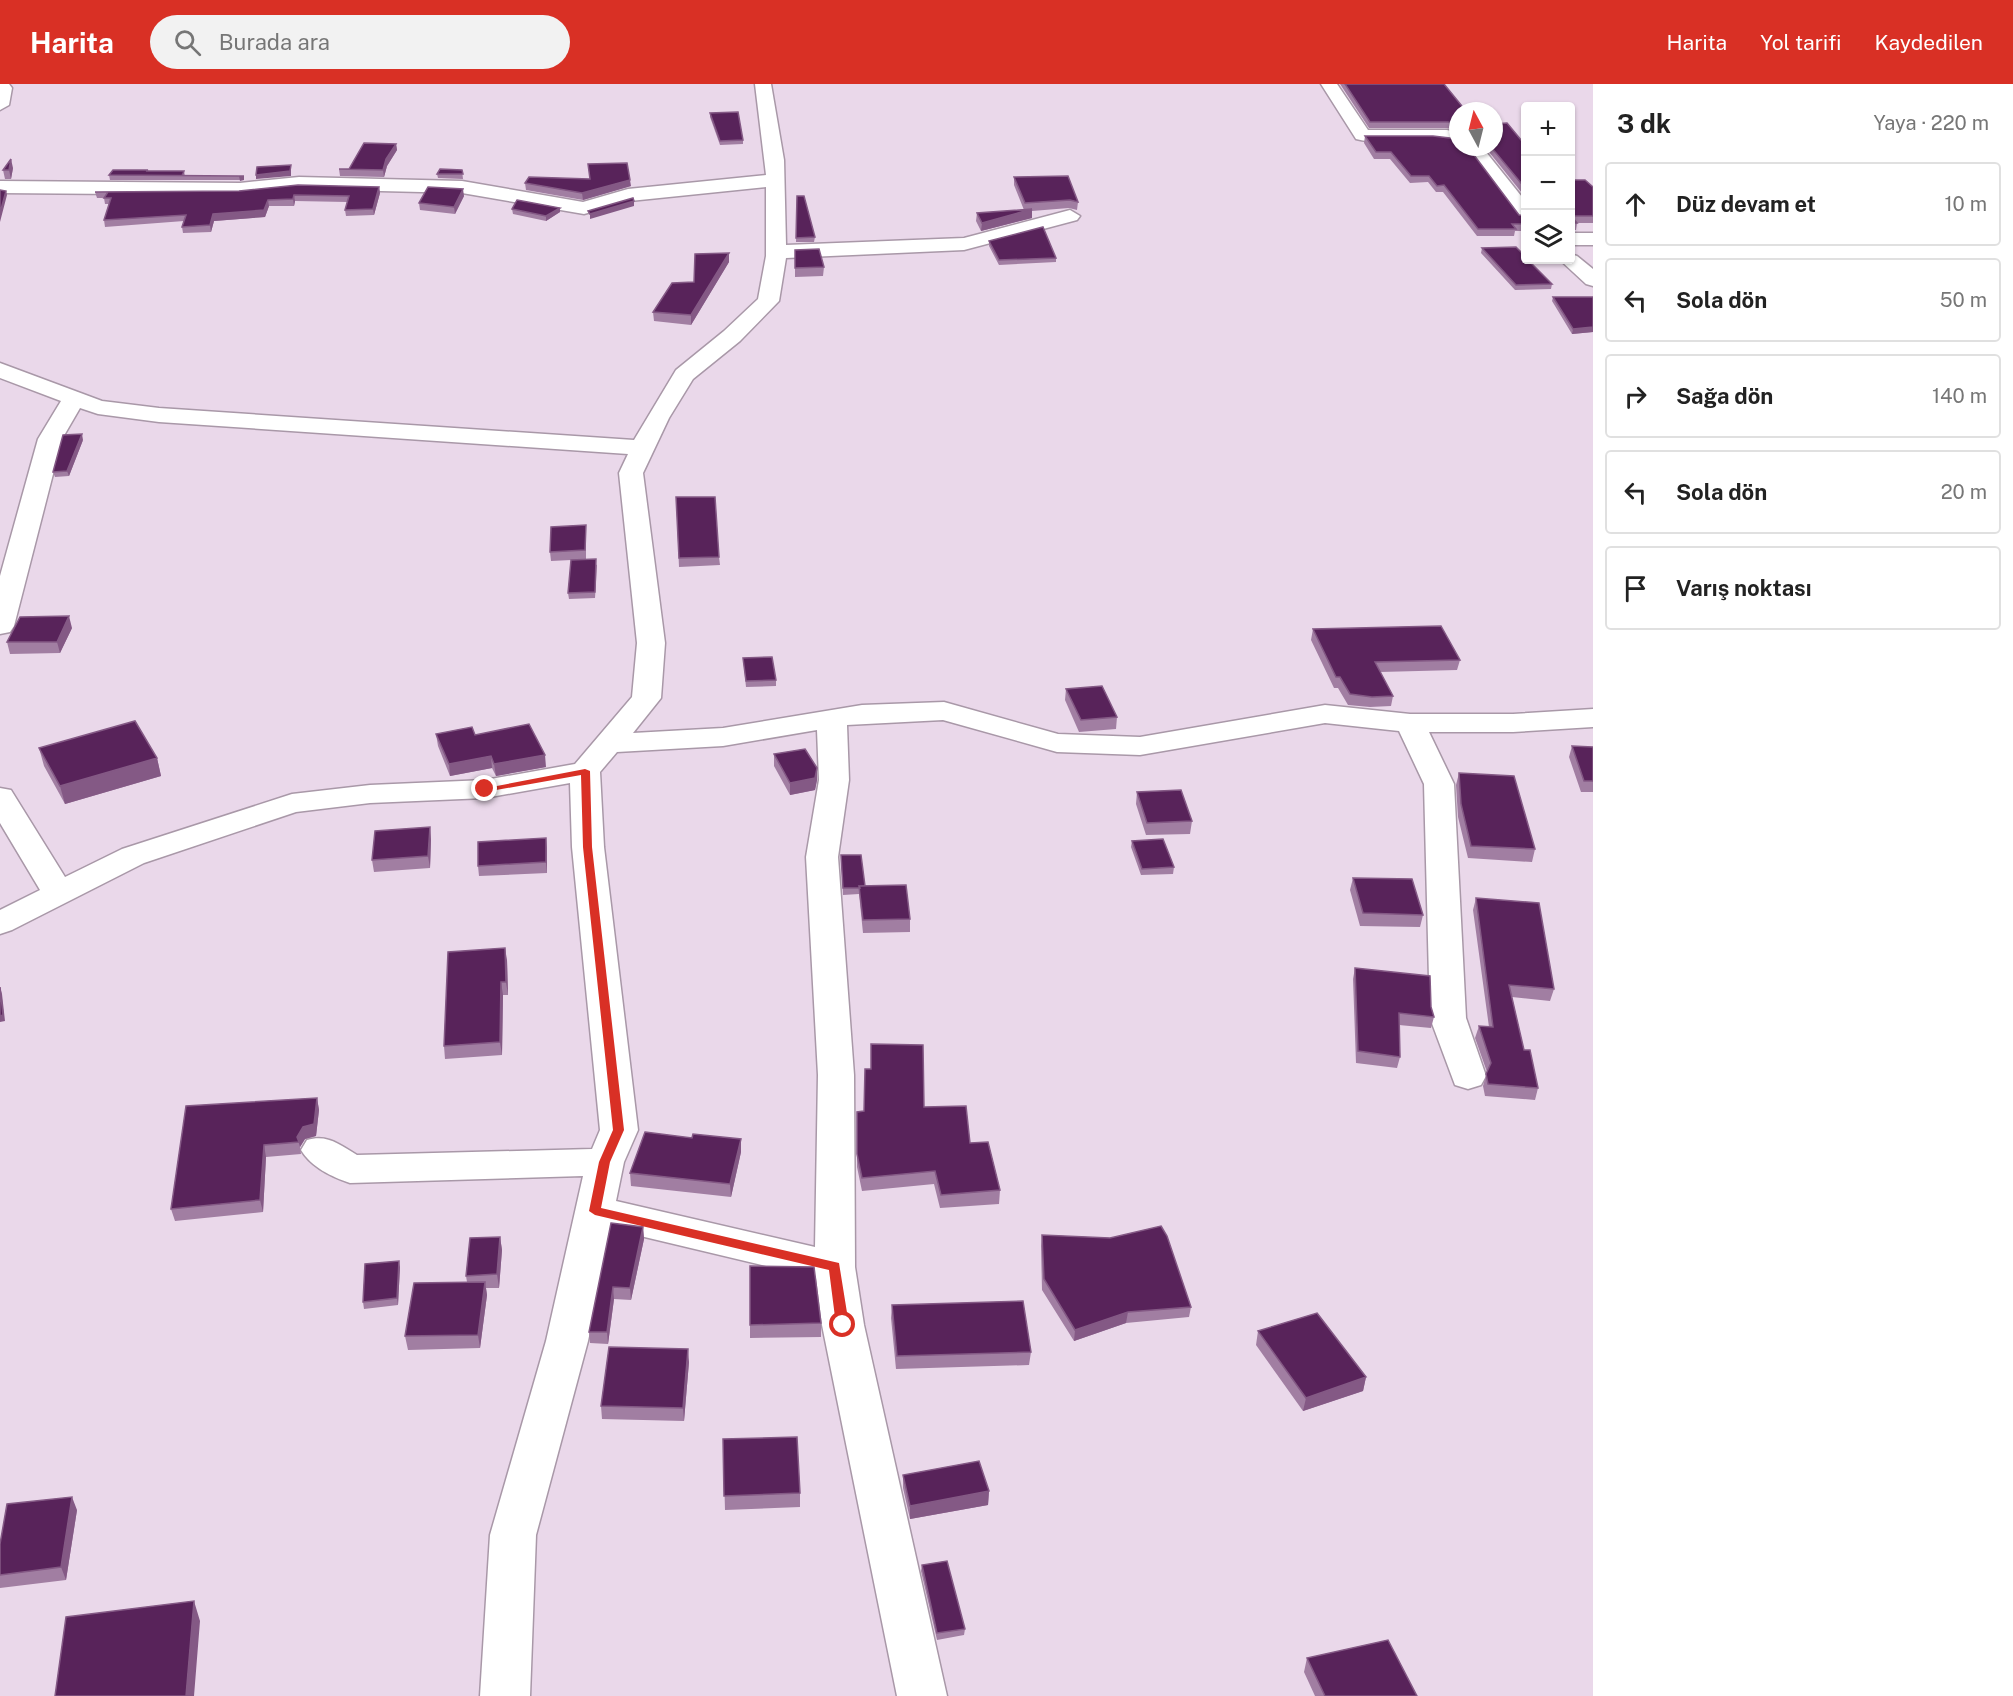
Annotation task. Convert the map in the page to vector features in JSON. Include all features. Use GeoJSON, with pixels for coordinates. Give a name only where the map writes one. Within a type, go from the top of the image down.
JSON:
{"type":"FeatureCollection","features":[{"type":"Feature","properties":{"kind":"street"},"geometry":{"type":"LineString","coordinates":[[0,923],[133,856],[292,803],[370,795],[485,789],[585,771],[646,698],[651,643],[631,473],[657,418],[684,375],[732,336],[768,301],[776,252],[775,160],[763,84]]}},
{"type":"Feature","properties":{"kind":"street"},"geometry":{"type":"LineString","coordinates":[[1329,84],[1362,135],[1383,138],[1428,134],[1449,137]]}},
{"type":"Feature","properties":{"kind":"street"},"geometry":{"type":"LineString","coordinates":[[0,105],[5,87]]}},
{"type":"Feature","properties":{"kind":"street"},"geometry":{"type":"LineString","coordinates":[[1480,156],[1521,210]]}},
{"type":"Feature","properties":{"kind":"street"},"geometry":{"type":"LineString","coordinates":[[0,187],[240,189],[299,183],[462,187],[584,208],[628,195],[775,180]]}},
{"type":"Feature","properties":{"kind":"street"},"geometry":{"type":"LineString","coordinates":[[776,252],[964,244],[1070,216]]}},
{"type":"Feature","properties":{"kind":"street"},"geometry":{"type":"LineString","coordinates":[[1575,239],[1593,239]]}},
{"type":"Feature","properties":{"kind":"street"},"geometry":{"type":"LineString","coordinates":[[1575,264],[1593,280]]}},
{"type":"Feature","properties":{"kind":"street"},"geometry":{"type":"LineString","coordinates":[[0,370],[98,407],[159,415],[643,448]]}},
{"type":"Feature","properties":{"kind":"street"},"geometry":{"type":"LineString","coordinates":[[0,626],[50,439],[74,398]]}},
{"type":"Feature","properties":{"kind":"street"},"geometry":{"type":"LineString","coordinates":[[608,743],[723,737],[862,714],[944,711],[1057,743],[1140,746],[1325,714],[1410,723],[1514,723],[1593,718]]}},
{"type":"Feature","properties":{"kind":"street"},"geometry":{"type":"LineString","coordinates":[[832,719],[834,780],[822,857],[836,1075],[834,1267],[843,1325],[922,1696]]}},
{"type":"Feature","properties":{"kind":"street"},"geometry":{"type":"LineString","coordinates":[[1410,723],[1439,784],[1448,1018],[1467,1076]]}},
{"type":"Feature","properties":{"kind":"street"},"geometry":{"type":"LineString","coordinates":[[505,1696],[513,1535],[567,1341],[605,1162],[619,1130],[588,847],[585,771]]}},
{"type":"Feature","properties":{"kind":"street"},"geometry":{"type":"LineString","coordinates":[[0,797],[59,894]]}},
{"type":"Feature","properties":{"kind":"street"},"geometry":{"type":"LineString","coordinates":[[320,1150],[350,1168],[605,1162]]}},
{"type":"Feature","properties":{"kind":"street"},"geometry":{"type":"LineString","coordinates":[[595,1211],[834,1267]]}},
{"type":"Feature","properties":{"kind":"building"},"geometry":{"type":"Polygon","coordinates":[[[1345,84],[1444,84],[1459,102],[1449,102],[1449,122],[1370,122],[1345,84]]]}},
{"type":"Feature","properties":{"kind":"building"},"geometry":{"type":"Polygon","coordinates":[[[738,112],[743,140],[720,141],[710,113],[738,112]]]}},
{"type":"Feature","properties":{"kind":"building"},"geometry":{"type":"Polygon","coordinates":[[[1503,123],[1507,123],[1521,140],[1521,183],[1498,156],[1503,156],[1503,123]]]}},
{"type":"Feature","properties":{"kind":"building"},"geometry":{"type":"Polygon","coordinates":[[[1365,136],[1449,138],[1449,156],[1475,156],[1521,215],[1521,224],[1512,224],[1516,229],[1478,229],[1444,185],[1437,186],[1429,176],[1411,176],[1391,152],[1376,152],[1365,136]]]}},
{"type":"Feature","properties":{"kind":"building"},"geometry":{"type":"Polygon","coordinates":[[[364,143],[396,144],[386,159],[383,170],[339,169],[349,169],[364,143]]]}},
{"type":"Feature","properties":{"kind":"building"},"geometry":{"type":"Polygon","coordinates":[[[11,159],[9,170],[3,170],[11,159]]]}},
{"type":"Feature","properties":{"kind":"building"},"geometry":{"type":"Polygon","coordinates":[[[627,163],[630,180],[582,193],[525,183],[529,177],[590,179],[588,164],[627,163]]]}},
{"type":"Feature","properties":{"kind":"building"},"geometry":{"type":"Polygon","coordinates":[[[291,165],[290,171],[256,175],[257,167],[291,165]]]}},
{"type":"Feature","properties":{"kind":"building"},"geometry":{"type":"Polygon","coordinates":[[[440,169],[462,170],[463,174],[437,174],[440,169]]]}},
{"type":"Feature","properties":{"kind":"building"},"geometry":{"type":"Polygon","coordinates":[[[113,170],[184,171],[182,176],[109,175],[113,170]]]}},
{"type":"Feature","properties":{"kind":"building"},"geometry":{"type":"Polygon","coordinates":[[[1068,176],[1078,202],[1070,200],[1025,203],[1014,177],[1068,176]]]}},
{"type":"Feature","properties":{"kind":"building"},"geometry":{"type":"Polygon","coordinates":[[[1575,180],[1585,180],[1593,187],[1593,216],[1575,216],[1575,180]]]}},
{"type":"Feature","properties":{"kind":"building"},"geometry":{"type":"Polygon","coordinates":[[[298,185],[379,187],[373,209],[345,210],[349,196],[294,195],[293,199],[268,200],[264,210],[213,214],[210,225],[182,227],[186,215],[104,220],[111,198],[104,198],[108,192],[95,192],[239,191],[298,185]]]}},
{"type":"Feature","properties":{"kind":"building"},"geometry":{"type":"Polygon","coordinates":[[[428,187],[463,189],[454,207],[419,203],[428,187]]]}},
{"type":"Feature","properties":{"kind":"building"},"geometry":{"type":"Polygon","coordinates":[[[0,190],[6,191],[0,213],[0,190]]]}},
{"type":"Feature","properties":{"kind":"building"},"geometry":{"type":"Polygon","coordinates":[[[797,196],[804,196],[815,237],[796,238],[797,196]]]}},
{"type":"Feature","properties":{"kind":"building"},"geometry":{"type":"Polygon","coordinates":[[[633,198],[634,201],[590,214],[588,211],[633,198]]]}},
{"type":"Feature","properties":{"kind":"building"},"geometry":{"type":"Polygon","coordinates":[[[517,200],[560,208],[546,216],[512,209],[517,200]]]}},
{"type":"Feature","properties":{"kind":"building"},"geometry":{"type":"Polygon","coordinates":[[[1032,209],[982,223],[977,213],[1032,209]]]}},
{"type":"Feature","properties":{"kind":"building"},"geometry":{"type":"Polygon","coordinates":[[[1043,227],[1056,258],[999,260],[989,241],[1043,227]]]}},
{"type":"Feature","properties":{"kind":"building"},"geometry":{"type":"Polygon","coordinates":[[[1516,247],[1521,252],[1521,264],[1532,264],[1552,284],[1516,285],[1482,248],[1516,247]]]}},
{"type":"Feature","properties":{"kind":"building"},"geometry":{"type":"Polygon","coordinates":[[[819,249],[824,267],[795,268],[795,250],[819,249]]]}},
{"type":"Feature","properties":{"kind":"building"},"geometry":{"type":"Polygon","coordinates":[[[729,253],[691,315],[653,312],[672,283],[694,282],[695,254],[729,253]]]}},
{"type":"Feature","properties":{"kind":"building"},"geometry":{"type":"Polygon","coordinates":[[[1553,297],[1593,297],[1593,327],[1573,329],[1553,297]]]}},
{"type":"Feature","properties":{"kind":"building"},"geometry":{"type":"Polygon","coordinates":[[[82,434],[67,471],[53,472],[63,435],[82,434]]]}},
{"type":"Feature","properties":{"kind":"building"},"geometry":{"type":"Polygon","coordinates":[[[676,497],[715,497],[719,557],[679,558],[676,497]]]}},
{"type":"Feature","properties":{"kind":"building"},"geometry":{"type":"Polygon","coordinates":[[[586,525],[585,550],[550,552],[551,527],[586,525]]]}},
{"type":"Feature","properties":{"kind":"building"},"geometry":{"type":"Polygon","coordinates":[[[596,559],[595,592],[568,593],[571,560],[596,559]]]}},
{"type":"Feature","properties":{"kind":"building"},"geometry":{"type":"Polygon","coordinates":[[[69,616],[57,642],[7,642],[20,617],[69,616]]]}},
{"type":"Feature","properties":{"kind":"building"},"geometry":{"type":"Polygon","coordinates":[[[1441,626],[1460,660],[1375,662],[1393,696],[1372,697],[1350,694],[1340,677],[1336,677],[1313,629],[1441,626]]]}},
{"type":"Feature","properties":{"kind":"building"},"geometry":{"type":"Polygon","coordinates":[[[772,657],[776,680],[746,681],[743,658],[772,657]]]}},
{"type":"Feature","properties":{"kind":"building"},"geometry":{"type":"Polygon","coordinates":[[[1102,686],[1117,717],[1081,720],[1066,689],[1102,686]]]}},
{"type":"Feature","properties":{"kind":"building"},"geometry":{"type":"Polygon","coordinates":[[[135,721],[157,758],[60,786],[39,748],[135,721]]]}},
{"type":"Feature","properties":{"kind":"building"},"geometry":{"type":"Polygon","coordinates":[[[529,724],[545,755],[494,764],[491,756],[449,764],[436,734],[472,727],[475,735],[529,724]]]}},
{"type":"Feature","properties":{"kind":"building"},"geometry":{"type":"Polygon","coordinates":[[[1572,746],[1593,747],[1593,781],[1584,781],[1572,746]]]}},
{"type":"Feature","properties":{"kind":"building"},"geometry":{"type":"Polygon","coordinates":[[[805,749],[817,768],[815,778],[790,783],[774,754],[805,749]]]}},
{"type":"Feature","properties":{"kind":"building"},"geometry":{"type":"Polygon","coordinates":[[[1459,773],[1514,776],[1535,849],[1471,846],[1461,804],[1459,773]]]}},
{"type":"Feature","properties":{"kind":"building"},"geometry":{"type":"Polygon","coordinates":[[[1181,790],[1192,821],[1147,823],[1137,792],[1181,790]]]}},
{"type":"Feature","properties":{"kind":"building"},"geometry":{"type":"Polygon","coordinates":[[[430,827],[428,856],[372,860],[375,831],[430,827]]]}},
{"type":"Feature","properties":{"kind":"building"},"geometry":{"type":"Polygon","coordinates":[[[546,838],[546,862],[478,866],[478,842],[546,838]]]}},
{"type":"Feature","properties":{"kind":"building"},"geometry":{"type":"Polygon","coordinates":[[[1163,839],[1174,867],[1142,869],[1132,841],[1163,839]]]}},
{"type":"Feature","properties":{"kind":"building"},"geometry":{"type":"Polygon","coordinates":[[[841,855],[861,855],[865,886],[843,888],[841,855]]]}},
{"type":"Feature","properties":{"kind":"building"},"geometry":{"type":"Polygon","coordinates":[[[1353,878],[1412,879],[1423,915],[1363,913],[1353,878]]]}},
{"type":"Feature","properties":{"kind":"building"},"geometry":{"type":"Polygon","coordinates":[[[906,885],[910,919],[863,920],[859,886],[906,885]]]}},
{"type":"Feature","properties":{"kind":"building"},"geometry":{"type":"Polygon","coordinates":[[[1476,898],[1539,903],[1554,989],[1509,985],[1524,1050],[1530,1050],[1538,1088],[1488,1084],[1486,1074],[1491,1063],[1479,1026],[1493,1027],[1476,898]]]}},
{"type":"Feature","properties":{"kind":"building"},"geometry":{"type":"Polygon","coordinates":[[[505,948],[506,982],[501,982],[500,1042],[444,1046],[448,952],[505,948]]]}},
{"type":"Feature","properties":{"kind":"building"},"geometry":{"type":"Polygon","coordinates":[[[1355,968],[1430,976],[1431,1007],[1434,1017],[1399,1013],[1400,1057],[1358,1051],[1355,968]]]}},
{"type":"Feature","properties":{"kind":"building"},"geometry":{"type":"Polygon","coordinates":[[[0,987],[3,1015],[0,1016],[0,987]]]}},
{"type":"Feature","properties":{"kind":"building"},"geometry":{"type":"Polygon","coordinates":[[[871,1044],[923,1045],[924,1107],[966,1106],[970,1143],[988,1142],[1000,1190],[941,1195],[935,1171],[862,1178],[857,1154],[857,1112],[864,1111],[865,1069],[871,1069],[871,1044]]]}},
{"type":"Feature","properties":{"kind":"building"},"geometry":{"type":"Polygon","coordinates":[[[317,1098],[314,1124],[303,1127],[297,1137],[299,1142],[264,1145],[260,1200],[171,1209],[186,1106],[317,1098]]]}},
{"type":"Feature","properties":{"kind":"building"},"geometry":{"type":"Polygon","coordinates":[[[645,1132],[692,1138],[693,1134],[741,1139],[730,1184],[630,1173],[645,1132]]]}},
{"type":"Feature","properties":{"kind":"building"},"geometry":{"type":"Polygon","coordinates":[[[611,1223],[643,1227],[630,1288],[613,1287],[607,1332],[589,1332],[611,1223]]]}},
{"type":"Feature","properties":{"kind":"building"},"geometry":{"type":"Polygon","coordinates":[[[1161,1226],[1167,1236],[1191,1307],[1128,1312],[1075,1330],[1044,1279],[1042,1235],[1110,1238],[1161,1226]]]}},
{"type":"Feature","properties":{"kind":"building"},"geometry":{"type":"Polygon","coordinates":[[[500,1237],[497,1274],[466,1276],[470,1238],[500,1237]]]}},
{"type":"Feature","properties":{"kind":"building"},"geometry":{"type":"Polygon","coordinates":[[[399,1261],[397,1298],[363,1302],[365,1264],[399,1261]]]}},
{"type":"Feature","properties":{"kind":"building"},"geometry":{"type":"Polygon","coordinates":[[[750,1266],[814,1267],[821,1323],[750,1325],[750,1266]]]}},
{"type":"Feature","properties":{"kind":"building"},"geometry":{"type":"Polygon","coordinates":[[[485,1282],[478,1335],[405,1336],[414,1283],[485,1282]]]}},
{"type":"Feature","properties":{"kind":"building"},"geometry":{"type":"Polygon","coordinates":[[[1023,1301],[1031,1352],[897,1356],[892,1305],[1023,1301]]]}},
{"type":"Feature","properties":{"kind":"building"},"geometry":{"type":"Polygon","coordinates":[[[1317,1313],[1366,1377],[1306,1398],[1258,1331],[1317,1313]]]}},
{"type":"Feature","properties":{"kind":"building"},"geometry":{"type":"Polygon","coordinates":[[[609,1347],[688,1349],[683,1408],[601,1406],[609,1347]]]}},
{"type":"Feature","properties":{"kind":"building"},"geometry":{"type":"Polygon","coordinates":[[[797,1437],[800,1493],[724,1496],[723,1439],[797,1437]]]}},
{"type":"Feature","properties":{"kind":"building"},"geometry":{"type":"Polygon","coordinates":[[[979,1461],[989,1491],[910,1506],[903,1475],[979,1461]]]}},
{"type":"Feature","properties":{"kind":"building"},"geometry":{"type":"Polygon","coordinates":[[[72,1497],[61,1567],[0,1575],[0,1544],[7,1504],[72,1497]]]}},
{"type":"Feature","properties":{"kind":"building"},"geometry":{"type":"Polygon","coordinates":[[[947,1561],[965,1629],[937,1633],[922,1565],[947,1561]]]}},
{"type":"Feature","properties":{"kind":"building"},"geometry":{"type":"Polygon","coordinates":[[[194,1601],[186,1696],[55,1696],[66,1617],[194,1601]]]}},
{"type":"Feature","properties":{"kind":"building"},"geometry":{"type":"Polygon","coordinates":[[[1388,1640],[1417,1696],[1325,1696],[1307,1658],[1388,1640]]]}},
{"type":"Feature","properties":{"kind":"route"},"geometry":{"type":"LineString","coordinates":[[485,789],[585,771],[588,847],[619,1130],[605,1162],[595,1211],[834,1267],[843,1325]]}}]}
